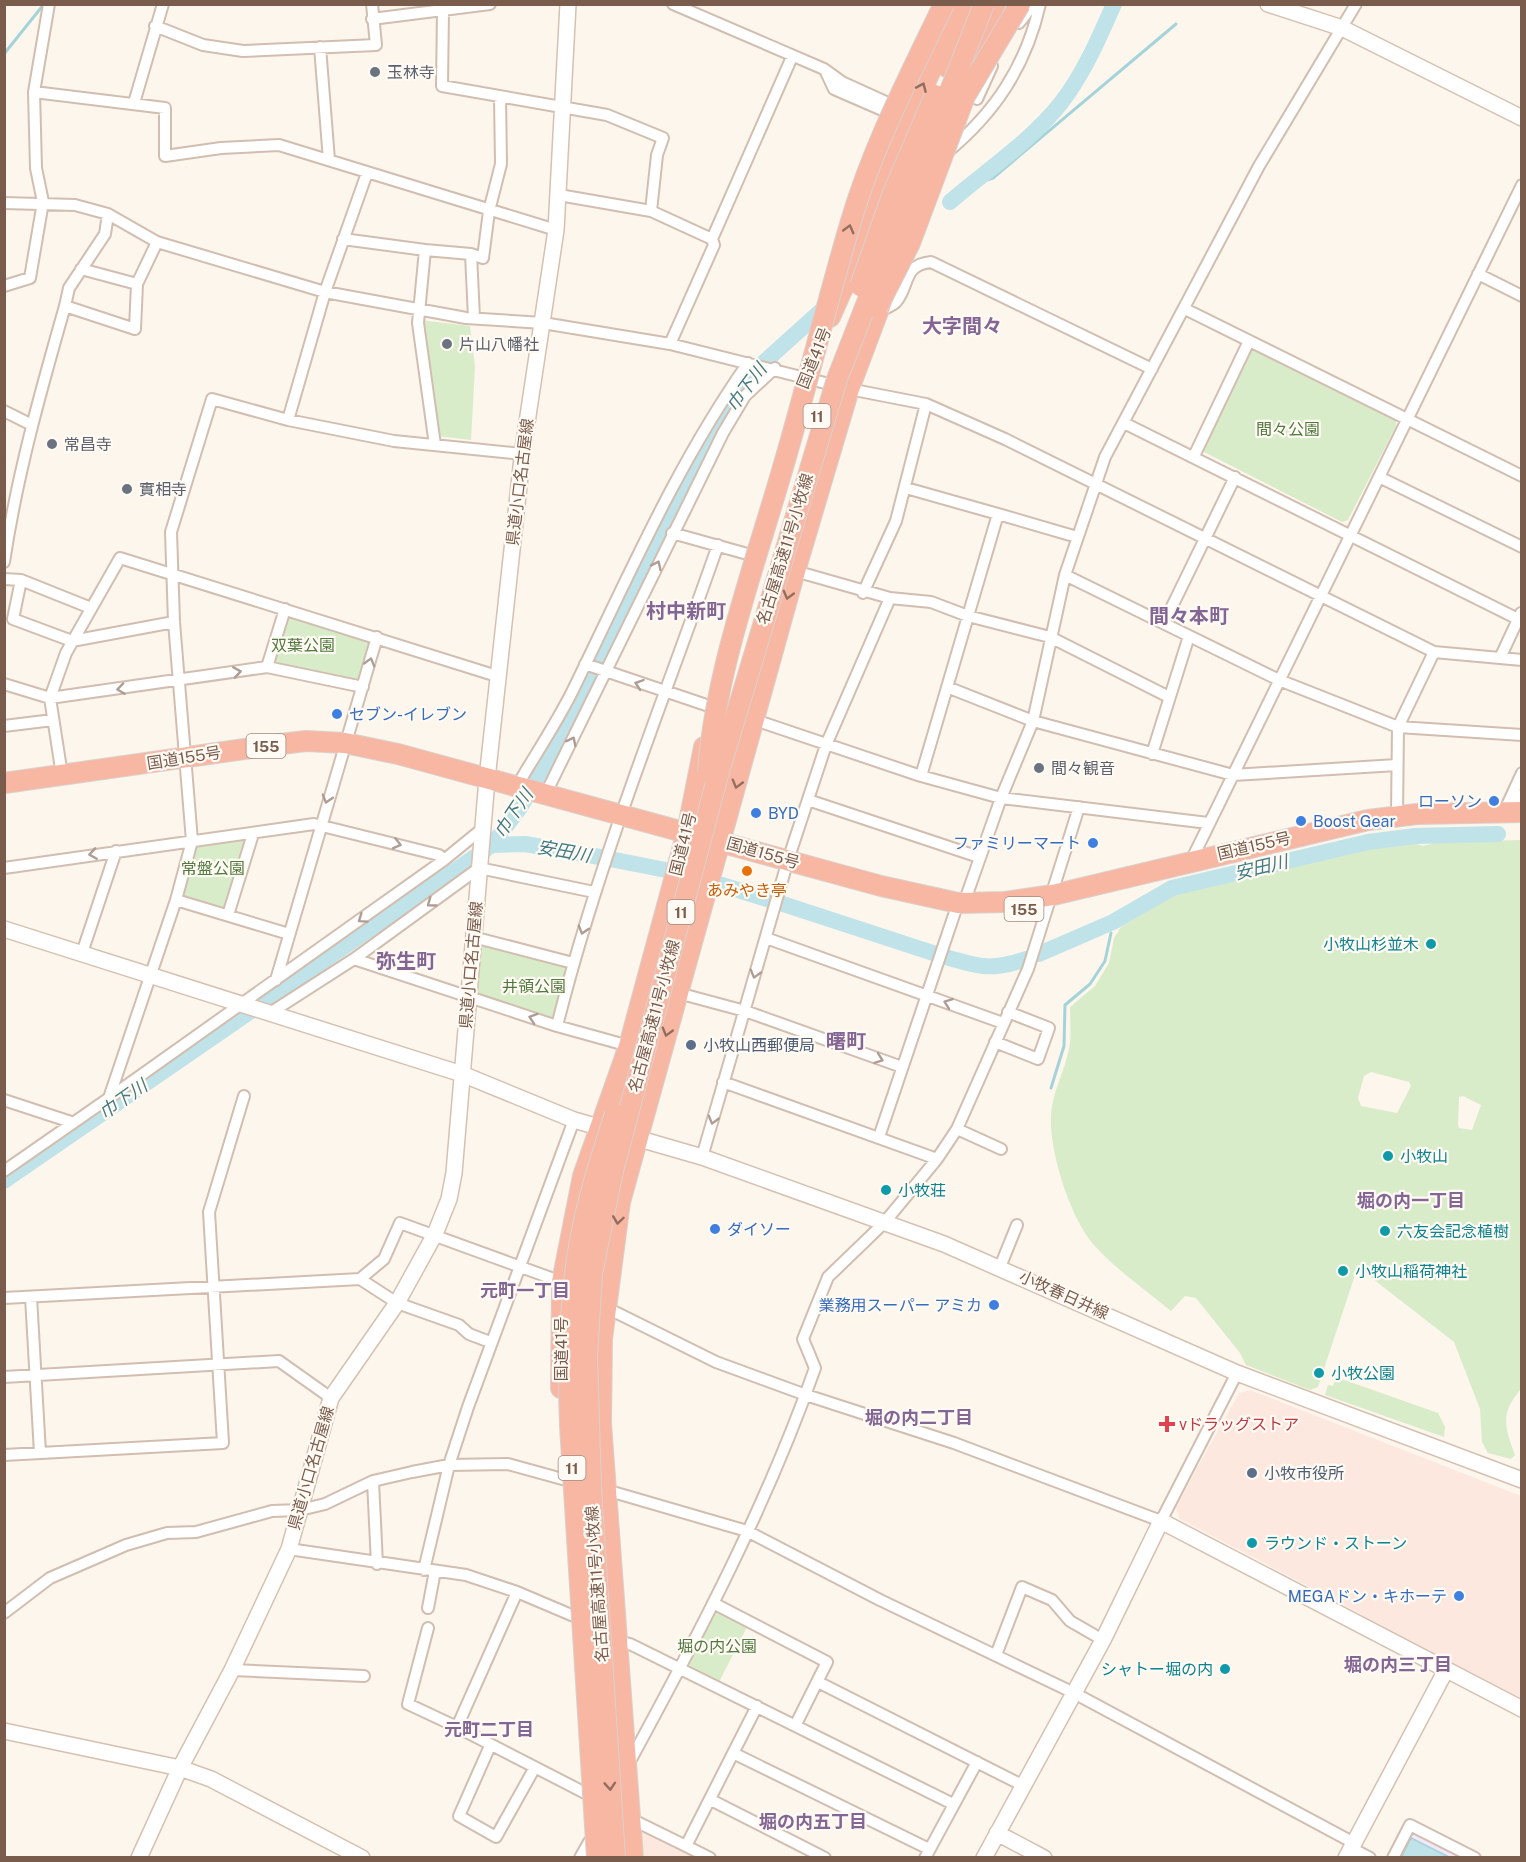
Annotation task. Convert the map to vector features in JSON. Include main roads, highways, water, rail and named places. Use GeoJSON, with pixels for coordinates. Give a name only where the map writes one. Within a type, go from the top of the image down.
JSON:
{"type":"FeatureCollection","features":[{"type":"Feature","properties":{"kind":"highway","name":"名古屋高速11号小牧線"},"geometry":{"type":"LineString","coordinates":[[615,1857],[621,1817],[588,1424],[588,1315],[592,1273],[612,1171],[696,855],[787,570],[837,380],[984,4]]}},
{"type":"Feature","properties":{"kind":"highway"},"geometry":{"type":"LineString","coordinates":[[787,570],[849,389],[932,165],[995,4]]}},
{"type":"Feature","properties":{"kind":"highway"},"geometry":{"type":"LineString","coordinates":[[986,25],[1003,4]]}},
{"type":"Feature","properties":{"kind":"highway"},"geometry":{"type":"LineString","coordinates":[[633,1857],[621,1817],[627,1766],[601,1423],[602,1339],[620,1202],[755,720],[787,570],[812,493],[868,328],[910,243],[939,170],[957,114],[1020,4]]}},
{"type":"Feature","properties":{"kind":"highway"},"geometry":{"type":"LineString","coordinates":[[708,773],[710,738],[736,629],[814,364],[851,220],[888,122],[960,6]]}},
{"type":"Feature","properties":{"kind":"highway","name":"国道41号"},"geometry":{"type":"LineString","coordinates":[[589,1854],[589,1803],[559,1359],[562,1282],[583,1176],[629,1047],[685,837],[712,707],[751,555],[804,377],[866,236],[902,114],[960,6]]}},
{"type":"Feature","properties":{"kind":"highway","name":"11"},"geometry":{"type":"LineString","coordinates":[[708,773],[787,510],[874,244],[947,66],[960,6]]}},
{"type":"Feature","properties":{"kind":"highway","name":"国道155号"},"geometry":{"type":"LineString","coordinates":[[4,794],[306,741],[398,754],[486,784],[529,793],[719,846],[927,908],[959,906],[1002,913],[1191,861],[1397,815],[1516,811]]}},
{"type":"Feature","properties":{"kind":"highway","name":"国道155号"},"geometry":{"type":"LineString","coordinates":[[4,783],[188,762]]}},
{"type":"Feature","properties":{"kind":"highway","name":"名古屋高速11号小牧線"},"geometry":{"type":"LineString","coordinates":[[589,1854],[570,1426],[569,1356],[575,1272],[583,1226],[598,1168],[624,1084],[708,773]]}},
{"type":"Feature","properties":{"kind":"highway","name":"国道155号"},"geometry":{"type":"LineString","coordinates":[[1051,899],[1380,828],[1516,811]]}},
{"type":"Feature","properties":{"kind":"highway"},"geometry":{"type":"LineString","coordinates":[[589,1803],[598,1724],[597,1676],[581,1443],[581,1289],[591,1221],[624,1084]]}},
{"type":"Feature","properties":{"kind":"highway"},"geometry":{"type":"LineString","coordinates":[[608,1857],[607,1840],[621,1817]]}},
{"type":"Feature","properties":{"kind":"main road","name":"県道小口名古屋線"},"geometry":{"type":"LineString","coordinates":[[140,1857],[180,1768],[232,1670],[289,1549],[331,1398],[397,1303],[435,1234],[448,1199],[454,1173],[486,784],[500,677],[523,454],[556,230],[568,4]]}},
{"type":"Feature","properties":{"kind":"main road"},"geometry":{"type":"LineString","coordinates":[[1268,4],[1342,28],[1521,118]]}},
{"type":"Feature","properties":{"kind":"main road","name":"小牧春日井線"},"geometry":{"type":"LineString","coordinates":[[4,929],[462,1074],[574,1120],[702,1157],[884,1223],[1000,1267],[1237,1373],[1521,1480]]}},
{"type":"Feature","properties":{"kind":"main road"},"geometry":{"type":"LineString","coordinates":[[984,1857],[1103,1640],[1161,1521],[1446,1670],[1520,1704]]}},
{"type":"Feature","properties":{"kind":"main road"},"geometry":{"type":"LineString","coordinates":[[1350,1849],[1446,1670]]}},
{"type":"Feature","properties":{"kind":"main road"},"geometry":{"type":"LineString","coordinates":[[4,1731],[180,1768],[211,1779],[362,1857]]}},
{"type":"Feature","properties":{"kind":"main road"},"geometry":{"type":"LineString","coordinates":[[997,1833],[1044,1857]]}},
{"type":"Feature","properties":{"kind":"water"},"geometry":{"type":"Polygon","coordinates":[[[1411,1838],[1449,1857],[1402,1856],[1411,1838]]]}},
{"type":"Feature","properties":{"kind":"waterway"},"geometry":{"type":"LineString","coordinates":[[4,54],[44,4]]}},
{"type":"Feature","properties":{"kind":"waterway","name":"巾下川"},"geometry":{"type":"LineString","coordinates":[[950,202],[1022,143],[1061,103],[1084,67],[1114,4]]}},
{"type":"Feature","properties":{"kind":"waterway"},"geometry":{"type":"LineString","coordinates":[[969,186],[993,178],[1176,24]]}},
{"type":"Feature","properties":{"kind":"waterway","name":"巾下川"},"geometry":{"type":"LineString","coordinates":[[4,1181],[492,845],[519,809],[551,757],[656,543],[724,417],[762,364],[822,310]]}},
{"type":"Feature","properties":{"kind":"waterway","name":"安田川"},"geometry":{"type":"LineString","coordinates":[[1039,954],[1113,922],[1172,888],[1368,842],[1415,836],[1498,834]]}},
{"type":"Feature","properties":{"kind":"waterway","name":"安田川"},"geometry":{"type":"LineString","coordinates":[[492,845],[525,844],[600,857]]}},
{"type":"Feature","properties":{"kind":"waterway","name":"安田川"},"geometry":{"type":"LineString","coordinates":[[610,859],[666,870]]}},
{"type":"Feature","properties":{"kind":"waterway","name":"安田川"},"geometry":{"type":"LineString","coordinates":[[722,885],[770,900]]}},
{"type":"Feature","properties":{"kind":"waterway","name":"安田川"},"geometry":{"type":"LineString","coordinates":[[780,903],[936,954]]}},
{"type":"Feature","properties":{"kind":"waterway"},"geometry":{"type":"LineString","coordinates":[[1051,1088],[1064,1046],[1065,1005],[1090,984],[1105,961],[1111,933]]}},
{"type":"Feature","properties":{"kind":"waterway","name":"安田川"},"geometry":{"type":"LineString","coordinates":[[946,957],[986,966],[1004,965],[1026,959]]}},
{"type":"Feature","properties":{"kind":"place","name":"玉林寺"},"geometry":{"type":"Point","coordinates":[375,72]}},
{"type":"Feature","properties":{"kind":"place","name":"片山八幡社"},"geometry":{"type":"Point","coordinates":[447,344]}},
{"type":"Feature","properties":{"kind":"place","name":"常昌寺"},"geometry":{"type":"Point","coordinates":[52,444]}},
{"type":"Feature","properties":{"kind":"place","name":"實相寺"},"geometry":{"type":"Point","coordinates":[127,489]}},
{"type":"Feature","properties":{"kind":"place","name":"セブン-イレブン"},"geometry":{"type":"Point","coordinates":[337,714]}},
{"type":"Feature","properties":{"kind":"place","name":"間々観音"},"geometry":{"type":"Point","coordinates":[1039,768]}},
{"type":"Feature","properties":{"kind":"place","name":"ローソン"},"geometry":{"type":"Point","coordinates":[1494,801]}},
{"type":"Feature","properties":{"kind":"place","name":"BYD"},"geometry":{"type":"Point","coordinates":[756,813]}},
{"type":"Feature","properties":{"kind":"place","name":"Boost Gear"},"geometry":{"type":"Point","coordinates":[1301,821]}},
{"type":"Feature","properties":{"kind":"place","name":"ファミリーマート"},"geometry":{"type":"Point","coordinates":[1093,843]}},
{"type":"Feature","properties":{"kind":"place","name":"あみやき亭"},"geometry":{"type":"Point","coordinates":[747,871]}},
{"type":"Feature","properties":{"kind":"place","name":"小牧山杉並木"},"geometry":{"type":"Point","coordinates":[1431,944]}},
{"type":"Feature","properties":{"kind":"place","name":"小牧山西郵便局"},"geometry":{"type":"Point","coordinates":[691,1045]}},
{"type":"Feature","properties":{"kind":"place","name":"小牧山"},"geometry":{"type":"Point","coordinates":[1388,1156]}},
{"type":"Feature","properties":{"kind":"place","name":"小牧荘"},"geometry":{"type":"Point","coordinates":[886,1190]}},
{"type":"Feature","properties":{"kind":"place","name":"ダイソー"},"geometry":{"type":"Point","coordinates":[715,1229]}},
{"type":"Feature","properties":{"kind":"place","name":"六友会記念植樹"},"geometry":{"type":"Point","coordinates":[1385,1231]}},
{"type":"Feature","properties":{"kind":"place","name":"小牧山稲荷神社"},"geometry":{"type":"Point","coordinates":[1343,1271]}},
{"type":"Feature","properties":{"kind":"place","name":"業務用スーパー アミカ"},"geometry":{"type":"Point","coordinates":[994,1305]}},
{"type":"Feature","properties":{"kind":"place","name":"小牧公園"},"geometry":{"type":"Point","coordinates":[1319,1373]}},
{"type":"Feature","properties":{"kind":"place","name":"vドラッグストア"},"geometry":{"type":"Point","coordinates":[1167,1424]}},
{"type":"Feature","properties":{"kind":"place","name":"小牧市役所"},"geometry":{"type":"Point","coordinates":[1252,1473]}},
{"type":"Feature","properties":{"kind":"place","name":"ラウンド・ストーン"},"geometry":{"type":"Point","coordinates":[1252,1543]}},
{"type":"Feature","properties":{"kind":"place","name":"MEGAドン・キホーテ"},"geometry":{"type":"Point","coordinates":[1459,1596]}},
{"type":"Feature","properties":{"kind":"place","name":"シャトー堀の内"},"geometry":{"type":"Point","coordinates":[1225,1669]}},
{"type":"Feature","properties":{"kind":"district","name":"大字間々"},"geometry":{"type":"Point","coordinates":[962,326]}},
{"type":"Feature","properties":{"kind":"district","name":"村中新町"},"geometry":{"type":"Point","coordinates":[686,611]}},
{"type":"Feature","properties":{"kind":"district","name":"間々本町"},"geometry":{"type":"Point","coordinates":[1189,616]}},
{"type":"Feature","properties":{"kind":"district","name":"弥生町"},"geometry":{"type":"Point","coordinates":[406,961]}},
{"type":"Feature","properties":{"kind":"district","name":"曙町"},"geometry":{"type":"Point","coordinates":[846,1041]}},
{"type":"Feature","properties":{"kind":"district","name":"堀の内一丁目"},"geometry":{"type":"Point","coordinates":[1411,1200]}},
{"type":"Feature","properties":{"kind":"district","name":"元町一丁目"},"geometry":{"type":"Point","coordinates":[525,1290]}},
{"type":"Feature","properties":{"kind":"district","name":"堀の内二丁目"},"geometry":{"type":"Point","coordinates":[919,1417]}},
{"type":"Feature","properties":{"kind":"district","name":"堀の内三丁目"},"geometry":{"type":"Point","coordinates":[1398,1664]}},
{"type":"Feature","properties":{"kind":"district","name":"元町二丁目"},"geometry":{"type":"Point","coordinates":[489,1729]}},
{"type":"Feature","properties":{"kind":"district","name":"堀の内五丁目"},"geometry":{"type":"Point","coordinates":[813,1821]}},
{"type":"Feature","properties":{"kind":"park label","name":"間々公園"},"geometry":{"type":"Point","coordinates":[1288,429]}},
{"type":"Feature","properties":{"kind":"park label","name":"双葉公園"},"geometry":{"type":"Point","coordinates":[303,645]}},
{"type":"Feature","properties":{"kind":"park label","name":"常盤公園"},"geometry":{"type":"Point","coordinates":[213,868]}},
{"type":"Feature","properties":{"kind":"park label","name":"井領公園"},"geometry":{"type":"Point","coordinates":[534,986]}},
{"type":"Feature","properties":{"kind":"park label","name":"堀の内公園"},"geometry":{"type":"Point","coordinates":[717,1646]}}]}
